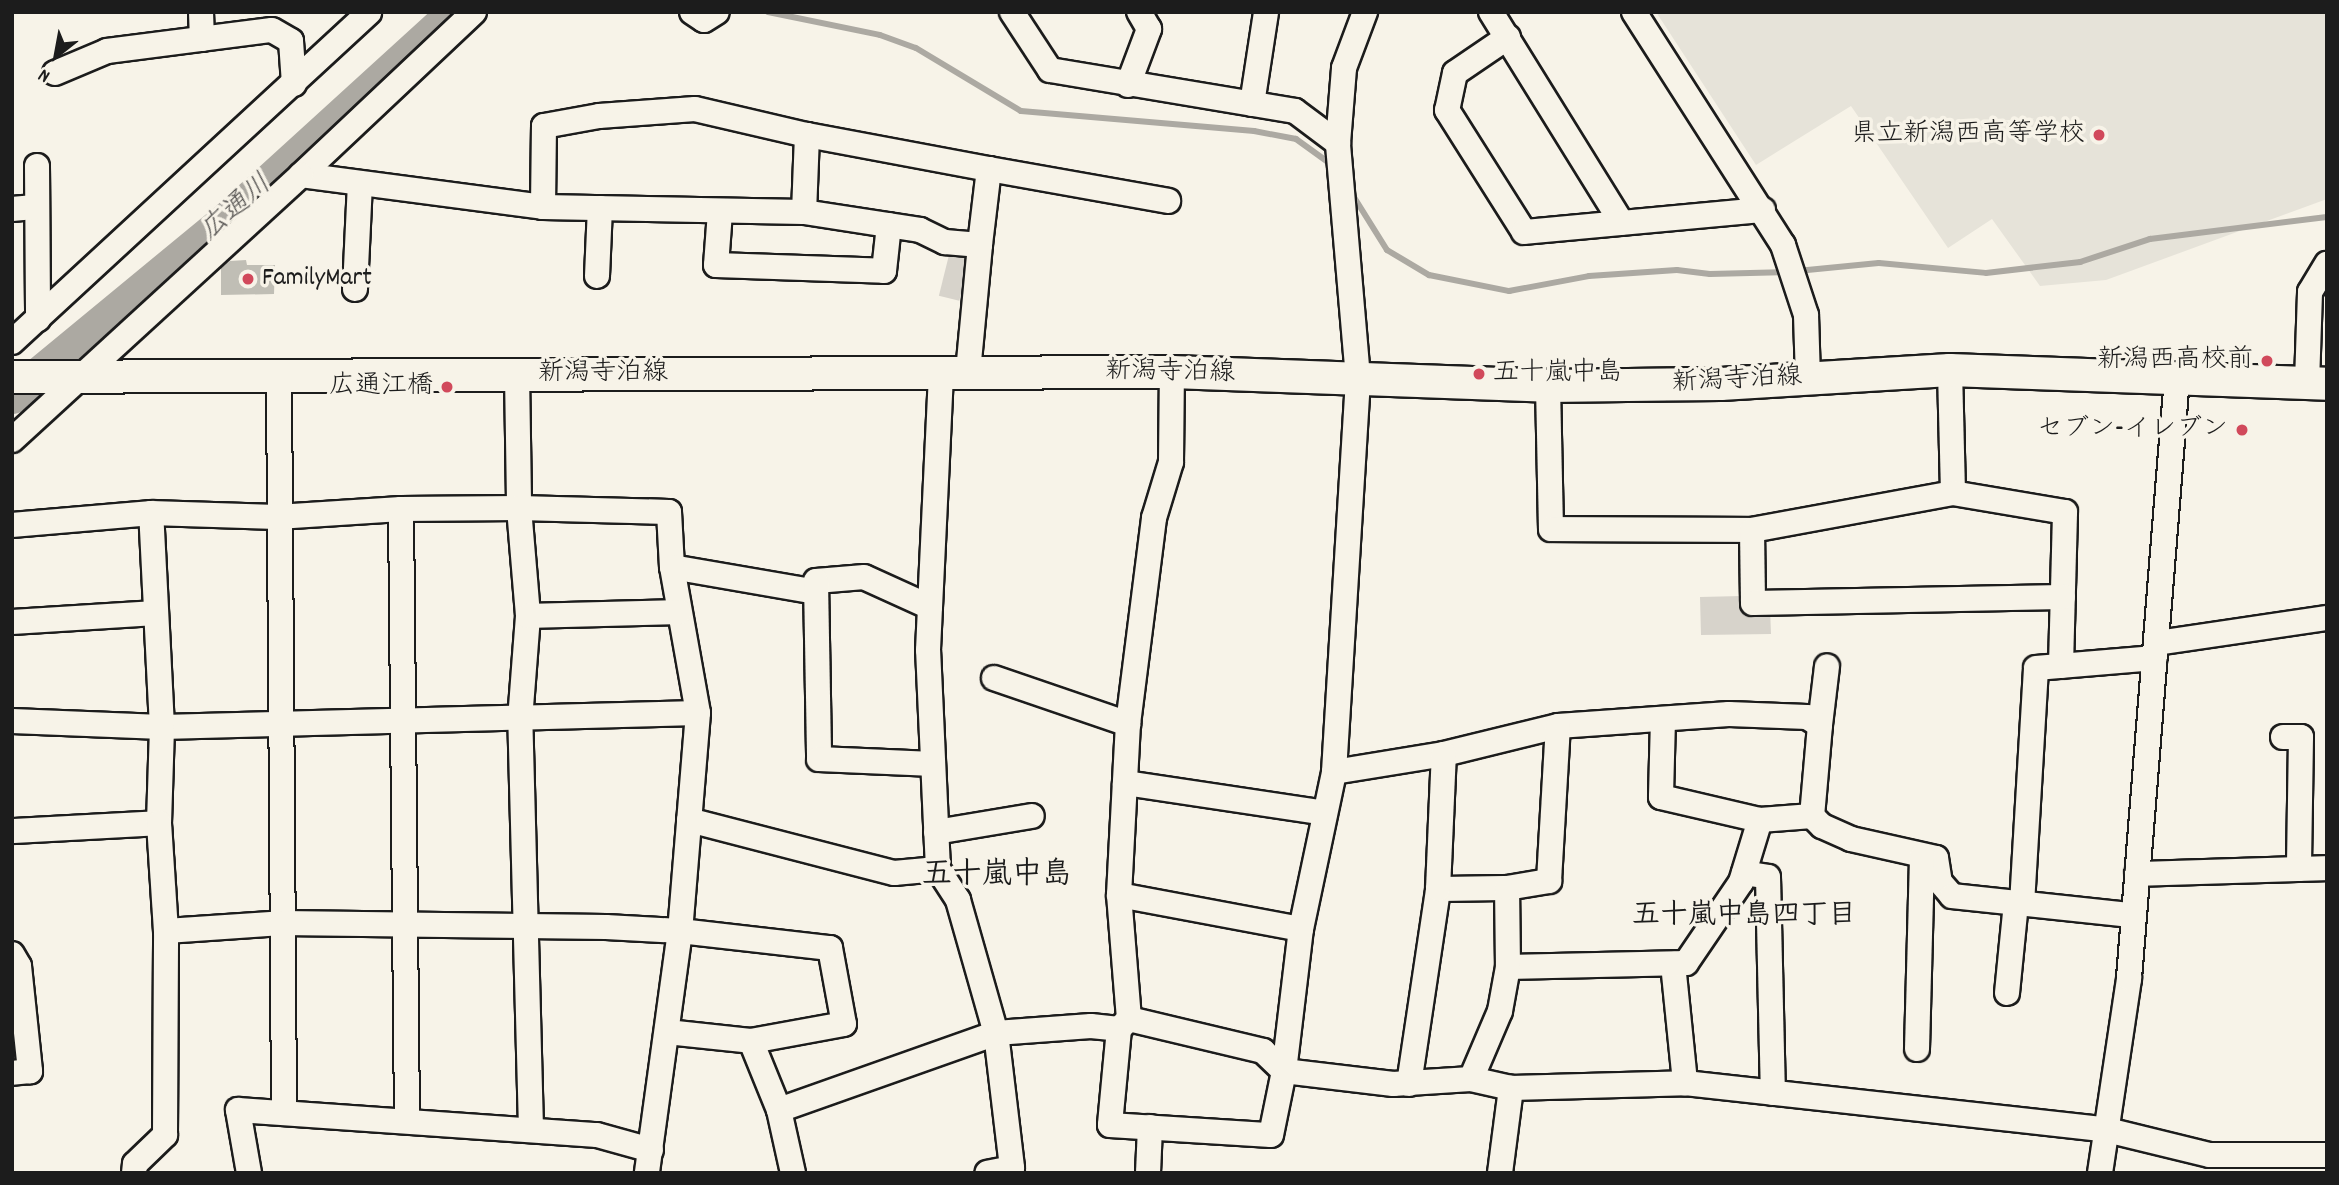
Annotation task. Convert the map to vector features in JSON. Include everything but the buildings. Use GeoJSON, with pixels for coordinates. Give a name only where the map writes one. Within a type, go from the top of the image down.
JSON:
{"type":"FeatureCollection","features":[{"type":"Feature","properties":{"kind":"main road","name":"新潟寺泊線"},"geometry":{"type":"LineString","coordinates":[[12,377],[1171,372],[1548,386],[1721,384],[1950,370],[2317,383]]}},
{"type":"Feature","properties":{"kind":"street"},"geometry":{"type":"LineString","coordinates":[[201,12],[202,39]]}},
{"type":"Feature","properties":{"kind":"street"},"geometry":{"type":"LineString","coordinates":[[12,342],[369,12]]}},
{"type":"Feature","properties":{"kind":"street"},"geometry":{"type":"LineString","coordinates":[[12,440],[474,12]]}},
{"type":"Feature","properties":{"kind":"street"},"geometry":{"type":"LineString","coordinates":[[692,12],[704,20],[717,12]]}},
{"type":"Feature","properties":{"kind":"street"},"geometry":{"type":"LineString","coordinates":[[1012,12],[1050,70],[1295,111],[1338,143]]}},
{"type":"Feature","properties":{"kind":"street"},"geometry":{"type":"LineString","coordinates":[[1128,85],[1149,29],[1139,12]]}},
{"type":"Feature","properties":{"kind":"street"},"geometry":{"type":"LineString","coordinates":[[1252,104],[1266,12]]}},
{"type":"Feature","properties":{"kind":"street"},"geometry":{"type":"LineString","coordinates":[[1171,372],[1171,462],[1154,518],[1128,724],[1119,895],[1124,1024],[1110,1125],[1271,1135],[1284,1071],[1301,929],[1334,772],[1358,378],[1338,143],[1345,68],[1364,12]]}},
{"type":"Feature","properties":{"kind":"street"},"geometry":{"type":"LineString","coordinates":[[1491,12],[1622,223]]}},
{"type":"Feature","properties":{"kind":"street"},"geometry":{"type":"LineString","coordinates":[[1634,12],[1763,210],[1799,284],[1806,315],[1808,377]]}},
{"type":"Feature","properties":{"kind":"street"},"geometry":{"type":"LineString","coordinates":[[54,73],[107,51],[272,30],[290,41],[293,85]]}},
{"type":"Feature","properties":{"kind":"street"},"geometry":{"type":"LineString","coordinates":[[1507,37],[1455,73],[1447,110],[1524,232],[1763,210]]}},
{"type":"Feature","properties":{"kind":"street"},"geometry":{"type":"LineString","coordinates":[[542,207],[544,126],[599,116],[695,108],[807,135],[1168,201]]}},
{"type":"Feature","properties":{"kind":"street"},"geometry":{"type":"LineString","coordinates":[[804,212],[807,135]]}},
{"type":"Feature","properties":{"kind":"street"},"geometry":{"type":"LineString","coordinates":[[37,166],[24,208],[38,319]]}},
{"type":"Feature","properties":{"kind":"street"},"geometry":{"type":"LineString","coordinates":[[987,1173],[1012,1168],[996,1033],[958,900],[938,869],[930,607],[955,372],[981,246],[989,169]]}},
{"type":"Feature","properties":{"kind":"street"},"geometry":{"type":"LineString","coordinates":[[301,175],[542,207],[804,212],[920,230],[945,242],[981,246]]}},
{"type":"Feature","properties":{"kind":"street"},"geometry":{"type":"LineString","coordinates":[[355,289],[360,183]]}},
{"type":"Feature","properties":{"kind":"street"},"geometry":{"type":"LineString","coordinates":[[597,276],[600,208]]}},
{"type":"Feature","properties":{"kind":"street"},"geometry":{"type":"LineString","coordinates":[[720,212],[716,265],[884,271],[889,225]]}},
{"type":"Feature","properties":{"kind":"street"},"geometry":{"type":"LineString","coordinates":[[2317,383],[2310,292],[2327,264]]}},
{"type":"Feature","properties":{"kind":"street"},"geometry":{"type":"LineString","coordinates":[[1950,370],[1953,493]]}},
{"type":"Feature","properties":{"kind":"street"},"geometry":{"type":"LineString","coordinates":[[517,374],[519,508],[528,616],[520,720],[531,1129]]}},
{"type":"Feature","properties":{"kind":"street"},"geometry":{"type":"LineString","coordinates":[[279,377],[277,517],[284,1111]]}},
{"type":"Feature","properties":{"kind":"street"},"geometry":{"type":"LineString","coordinates":[[2099,1173],[2103,1129],[2129,978],[2131,915],[2137,874],[2177,378]]}},
{"type":"Feature","properties":{"kind":"street"},"geometry":{"type":"LineString","coordinates":[[1548,386],[1551,529],[1752,530],[1953,493],[2065,512],[2061,666]]}},
{"type":"Feature","properties":{"kind":"street"},"geometry":{"type":"LineString","coordinates":[[12,525],[151,513],[277,517],[401,509],[519,508],[668,512],[672,567],[698,713],[680,931],[649,1161],[597,1135],[407,1119],[238,1110],[249,1173]]}},
{"type":"Feature","properties":{"kind":"street"},"geometry":{"type":"LineString","coordinates":[[401,509],[409,925],[407,1119]]}},
{"type":"Feature","properties":{"kind":"street"},"geometry":{"type":"LineString","coordinates":[[134,1173],[135,1164],[165,1135],[166,932],[159,823],[162,727],[151,513]]}},
{"type":"Feature","properties":{"kind":"street"},"geometry":{"type":"LineString","coordinates":[[1752,530],[1753,603],[2063,597]]}},
{"type":"Feature","properties":{"kind":"street"},"geometry":{"type":"LineString","coordinates":[[672,567],[816,592]]}},
{"type":"Feature","properties":{"kind":"street"},"geometry":{"type":"LineString","coordinates":[[930,607],[864,577],[816,581],[818,759],[933,764]]}},
{"type":"Feature","properties":{"kind":"street"},"geometry":{"type":"LineString","coordinates":[[528,616],[679,612]]}},
{"type":"Feature","properties":{"kind":"street"},"geometry":{"type":"LineString","coordinates":[[12,622],[156,614]]}},
{"type":"Feature","properties":{"kind":"street"},"geometry":{"type":"LineString","coordinates":[[2007,993],[2019,903],[2036,668],[2156,651],[2327,618]]}},
{"type":"Feature","properties":{"kind":"street"},"geometry":{"type":"LineString","coordinates":[[1812,816],[1827,666]]}},
{"type":"Feature","properties":{"kind":"street"},"geometry":{"type":"LineString","coordinates":[[994,678],[1128,724]]}},
{"type":"Feature","properties":{"kind":"street"},"geometry":{"type":"LineString","coordinates":[[12,721],[162,727],[520,720],[698,713]]}},
{"type":"Feature","properties":{"kind":"street"},"geometry":{"type":"LineString","coordinates":[[1334,772],[1444,754],[1558,726],[1729,714],[1807,717],[1820,725]]}},
{"type":"Feature","properties":{"kind":"street"},"geometry":{"type":"LineString","coordinates":[[1663,719],[1661,797],[1760,820],[1812,816],[1851,839],[1936,858],[1940,882],[1952,896],[2131,915]]}},
{"type":"Feature","properties":{"kind":"street"},"geometry":{"type":"LineString","coordinates":[[1437,889],[1507,888],[1549,881],[1558,726]]}},
{"type":"Feature","properties":{"kind":"street"},"geometry":{"type":"LineString","coordinates":[[2283,737],[2301,737],[2299,869]]}},
{"type":"Feature","properties":{"kind":"street"},"geometry":{"type":"LineString","coordinates":[[1409,1084],[1437,889],[1444,754]]}},
{"type":"Feature","properties":{"kind":"street"},"geometry":{"type":"LineString","coordinates":[[1125,783],[1325,813]]}},
{"type":"Feature","properties":{"kind":"street"},"geometry":{"type":"LineString","coordinates":[[936,832],[1032,816]]}},
{"type":"Feature","properties":{"kind":"street"},"geometry":{"type":"LineString","coordinates":[[689,820],[894,873],[938,869]]}},
{"type":"Feature","properties":{"kind":"street"},"geometry":{"type":"LineString","coordinates":[[1508,967],[1686,963],[1744,873],[1760,820]]}},
{"type":"Feature","properties":{"kind":"street"},"geometry":{"type":"LineString","coordinates":[[12,831],[159,823]]}},
{"type":"Feature","properties":{"kind":"street"},"geometry":{"type":"LineString","coordinates":[[1917,1049],[1922,856]]}},
{"type":"Feature","properties":{"kind":"street"},"geometry":{"type":"LineString","coordinates":[[2137,874],[2327,868]]}},
{"type":"Feature","properties":{"kind":"street"},"geometry":{"type":"LineString","coordinates":[[1744,873],[1768,877],[1773,1093]]}},
{"type":"Feature","properties":{"kind":"street"},"geometry":{"type":"LineString","coordinates":[[1471,1079],[1500,1011],[1508,967],[1507,888]]}},
{"type":"Feature","properties":{"kind":"street"},"geometry":{"type":"LineString","coordinates":[[1119,895],[1301,929]]}},
{"type":"Feature","properties":{"kind":"street"},"geometry":{"type":"LineString","coordinates":[[166,932],[282,923],[526,926],[680,931],[830,948],[845,1024],[751,1041],[667,1032]]}},
{"type":"Feature","properties":{"kind":"street"},"geometry":{"type":"LineString","coordinates":[[12,954],[19,965],[30,1071],[12,1073]]}},
{"type":"Feature","properties":{"kind":"street"},"geometry":{"type":"LineString","coordinates":[[1673,964],[1685,1083]]}},
{"type":"Feature","properties":{"kind":"street"},"geometry":{"type":"LineString","coordinates":[[779,1110],[996,1033],[1124,1024],[1263,1051],[1284,1071],[1409,1084],[1471,1079],[1511,1088],[1685,1083],[2103,1129],[2210,1154],[2327,1155]]}},
{"type":"Feature","properties":{"kind":"street"},"geometry":{"type":"LineString","coordinates":[[751,1041],[779,1110],[793,1173]]}},
{"type":"Feature","properties":{"kind":"street"},"geometry":{"type":"LineString","coordinates":[[1500,1173],[1511,1088]]}},
{"type":"Feature","properties":{"kind":"street"},"geometry":{"type":"LineString","coordinates":[[1148,1173],[1150,1127]]}},
{"type":"Feature","properties":{"kind":"shaded area","name":"県立新潟西高等学校"},"geometry":{"type":"Polygon","coordinates":[[[1656,12],[2327,12],[2327,199],[2106,280],[2040,286],[1992,219],[1948,248],[1851,106],[1756,165],[1656,12]]]}},
{"type":"Feature","properties":{"kind":"shaded area"},"geometry":{"type":"Polygon","coordinates":[[[950,251],[970,256],[959,301],[939,296],[950,251]]]}},
{"type":"Feature","properties":{"kind":"shaded area"},"geometry":{"type":"Polygon","coordinates":[[[1741,596],[1742,609],[1770,608],[1771,634],[1701,635],[1700,597],[1741,596]]]}},
{"type":"Feature","properties":{"kind":"waterway","name":"広通川"},"geometry":{"type":"LineString","coordinates":[[12,396],[228,218],[454,12]]}},
{"type":"Feature","properties":{"kind":"waterway"},"geometry":{"type":"LineString","coordinates":[[768,12],[880,35],[916,48],[1021,111],[1254,131],[1296,139],[1332,165]]}},
{"type":"Feature","properties":{"kind":"waterway"},"geometry":{"type":"LineString","coordinates":[[1352,194],[1387,250],[1429,275],[1509,291],[1589,276],[1677,270],[1710,274],[1786,272]]}},
{"type":"Feature","properties":{"kind":"waterway"},"geometry":{"type":"LineString","coordinates":[[1797,271],[1879,263],[1986,273],[2080,262],[2150,239],[2327,217]]}},
{"type":"Feature","properties":{"kind":"place","name":"県立新潟西高等学校"},"geometry":{"type":"Point","coordinates":[2099,135]}},
{"type":"Feature","properties":{"kind":"place","name":"FamilyMart"},"geometry":{"type":"Point","coordinates":[248,279]}},
{"type":"Feature","properties":{"kind":"place","name":"新潟西高校前"},"geometry":{"type":"Point","coordinates":[2267,361]}},
{"type":"Feature","properties":{"kind":"place","name":"五十嵐中島"},"geometry":{"type":"Point","coordinates":[1479,374]}},
{"type":"Feature","properties":{"kind":"place","name":"広通江橋"},"geometry":{"type":"Point","coordinates":[447,387]}},
{"type":"Feature","properties":{"kind":"place","name":"セブン-イレブン"},"geometry":{"type":"Point","coordinates":[2242,430]}},
{"type":"Feature","properties":{"kind":"district","name":"五十嵐中島"},"geometry":{"type":"Point","coordinates":[997,877]}},
{"type":"Feature","properties":{"kind":"district","name":"五十嵐中島四丁目"},"geometry":{"type":"Point","coordinates":[1744,917]}}]}
